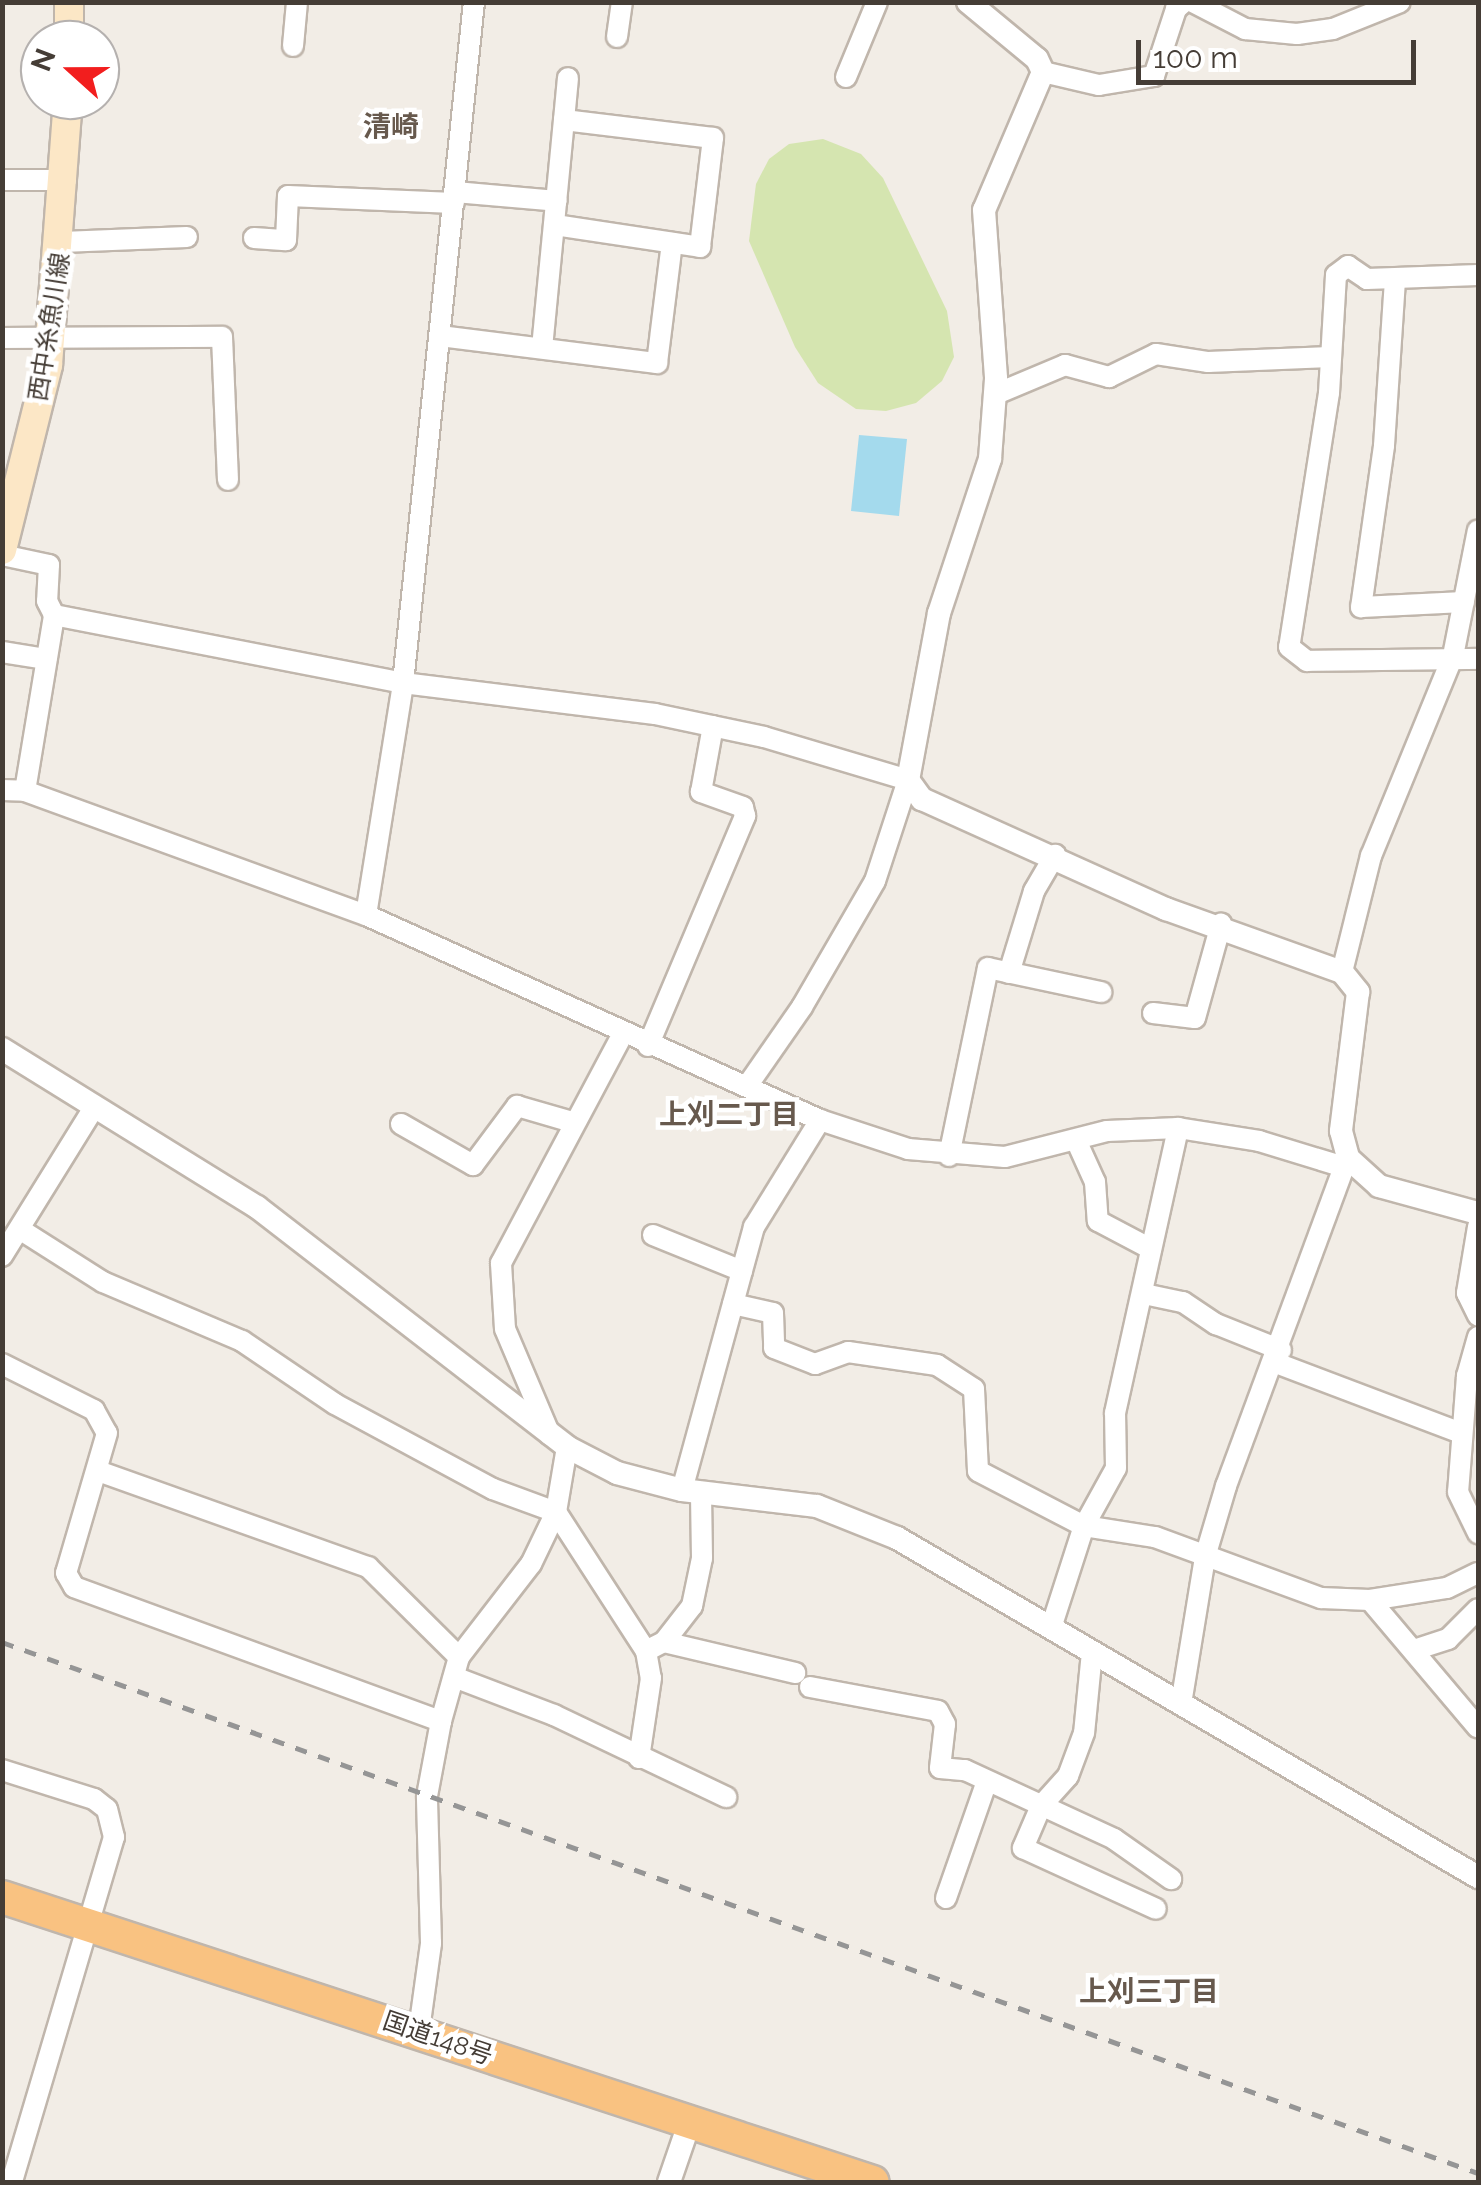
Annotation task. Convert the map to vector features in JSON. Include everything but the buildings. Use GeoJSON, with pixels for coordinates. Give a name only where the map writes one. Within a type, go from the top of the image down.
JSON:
{"type":"FeatureCollection","features":[{"type":"Feature","properties":{"kind":"highway","name":"国道148号"},"geometry":{"type":"LineString","coordinates":[[2,1897],[419,2030],[689,2124],[873,2182]]}},
{"type":"Feature","properties":{"kind":"main road","name":"西中糸魚川線"},"geometry":{"type":"LineString","coordinates":[[3,549],[51,338],[62,242],[68,120]]}},
{"type":"Feature","properties":{"kind":"street"},"geometry":{"type":"LineString","coordinates":[[293,46],[297,2]]}},
{"type":"Feature","properties":{"kind":"street"},"geometry":{"type":"LineString","coordinates":[[366,915],[403,684],[474,2]]}},
{"type":"Feature","properties":{"kind":"street"},"geometry":{"type":"LineString","coordinates":[[617,38],[622,2]]}},
{"type":"Feature","properties":{"kind":"street"},"geometry":{"type":"LineString","coordinates":[[846,76],[877,2]]}},
{"type":"Feature","properties":{"kind":"street"},"geometry":{"type":"LineString","coordinates":[[968,2],[1037,59],[1044,72],[1099,85],[1154,76],[1176,9],[1184,2]]}},
{"type":"Feature","properties":{"kind":"street"},"geometry":{"type":"LineString","coordinates":[[1193,2],[1245,29],[1297,34],[1333,28],[1400,2]]}},
{"type":"Feature","properties":{"kind":"street"},"geometry":{"type":"LineString","coordinates":[[747,1086],[875,881],[908,780],[938,613],[984,491],[996,394],[984,210],[1044,72]]}},
{"type":"Feature","properties":{"kind":"street"},"geometry":{"type":"LineString","coordinates":[[542,348],[568,78]]}},
{"type":"Feature","properties":{"kind":"street"},"geometry":{"type":"LineString","coordinates":[[554,226],[700,247],[713,138],[564,120]]}},
{"type":"Feature","properties":{"kind":"street"},"geometry":{"type":"LineString","coordinates":[[2,180],[66,180]]}},
{"type":"Feature","properties":{"kind":"street"},"geometry":{"type":"LineString","coordinates":[[254,238],[286,240],[288,196],[557,202]]}},
{"type":"Feature","properties":{"kind":"street"},"geometry":{"type":"LineString","coordinates":[[62,242],[187,237]]}},
{"type":"Feature","properties":{"kind":"street"},"geometry":{"type":"LineString","coordinates":[[440,336],[657,363],[672,243]]}},
{"type":"Feature","properties":{"kind":"street"},"geometry":{"type":"LineString","coordinates":[[1478,275],[1367,279],[1348,266],[1336,276],[1330,356],[1289,647],[1307,661],[1478,658]]}},
{"type":"Feature","properties":{"kind":"street"},"geometry":{"type":"LineString","coordinates":[[1395,280],[1384,446],[1361,608],[1464,602]]}},
{"type":"Feature","properties":{"kind":"street"},"geometry":{"type":"LineString","coordinates":[[2,338],[222,337],[228,480]]}},
{"type":"Feature","properties":{"kind":"street"},"geometry":{"type":"LineString","coordinates":[[996,394],[1064,365],[1110,376],[1156,354],[1208,362],[1330,356]]}},
{"type":"Feature","properties":{"kind":"street"},"geometry":{"type":"LineString","coordinates":[[1342,972],[1370,856],[1453,656],[1478,530]]}},
{"type":"Feature","properties":{"kind":"street"},"geometry":{"type":"LineString","coordinates":[[3,549],[49,565],[47,600],[54,615],[25,790]]}},
{"type":"Feature","properties":{"kind":"street"},"geometry":{"type":"LineString","coordinates":[[54,615],[403,684],[607,706],[713,726],[908,780],[922,798],[1055,855],[1166,909],[1221,924],[1342,972],[1358,992],[1340,1132],[1345,1162],[1278,1357],[1226,1486],[1205,1557],[1181,1704]]}},
{"type":"Feature","properties":{"kind":"street"},"geometry":{"type":"LineString","coordinates":[[2,652],[46,658]]}},
{"type":"Feature","properties":{"kind":"street"},"geometry":{"type":"LineString","coordinates":[[648,1046],[744,816],[743,807],[701,792],[713,726]]}},
{"type":"Feature","properties":{"kind":"street"},"geometry":{"type":"LineString","coordinates":[[2,790],[25,790],[366,915],[648,1046],[820,1120],[948,1156],[1005,1157],[1107,1131],[1178,1128],[1259,1141],[1345,1162],[1379,1186],[1478,1214]]}},
{"type":"Feature","properties":{"kind":"street"},"geometry":{"type":"LineString","coordinates":[[1009,973],[1034,891],[1055,855]]}},
{"type":"Feature","properties":{"kind":"street"},"geometry":{"type":"LineString","coordinates":[[1153,1014],[1194,1018],[1221,924]]}},
{"type":"Feature","properties":{"kind":"street"},"geometry":{"type":"LineString","coordinates":[[948,1156],[988,968],[1101,992]]}},
{"type":"Feature","properties":{"kind":"street"},"geometry":{"type":"LineString","coordinates":[[419,2030],[431,1943],[428,1796],[440,1721],[456,1667],[531,1564],[556,1512],[558,1441],[506,1328],[501,1264],[572,1122],[623,1034]]}},
{"type":"Feature","properties":{"kind":"street"},"geometry":{"type":"LineString","coordinates":[[2,1048],[288,1229],[558,1441],[617,1474],[691,1491],[817,1506],[848,1516],[1051,1628],[1478,1877]]}},
{"type":"Feature","properties":{"kind":"street"},"geometry":{"type":"LineString","coordinates":[[401,1124],[473,1166],[517,1106],[572,1122]]}},
{"type":"Feature","properties":{"kind":"street"},"geometry":{"type":"LineString","coordinates":[[2,1256],[93,1109]]}},
{"type":"Feature","properties":{"kind":"street"},"geometry":{"type":"LineString","coordinates":[[639,1758],[655,1646],[692,1606],[698,1582],[691,1491],[754,1227],[820,1120]]}},
{"type":"Feature","properties":{"kind":"street"},"geometry":{"type":"LineString","coordinates":[[1051,1628],[1084,1526],[1116,1468],[1115,1412],[1178,1128]]}},
{"type":"Feature","properties":{"kind":"street"},"geometry":{"type":"LineString","coordinates":[[1076,1140],[1095,1182],[1098,1220],[1151,1249]]}},
{"type":"Feature","properties":{"kind":"street"},"geometry":{"type":"LineString","coordinates":[[1478,1227],[1467,1293],[1478,1316]]}},
{"type":"Feature","properties":{"kind":"street"},"geometry":{"type":"LineString","coordinates":[[21,1230],[103,1282],[242,1341],[335,1404],[493,1489],[556,1512],[655,1646],[938,1712],[946,1724],[940,1768],[987,1780],[1139,1851],[1171,1879]]}},
{"type":"Feature","properties":{"kind":"street"},"geometry":{"type":"LineString","coordinates":[[653,1235],[742,1270]]}},
{"type":"Feature","properties":{"kind":"street"},"geometry":{"type":"LineString","coordinates":[[1144,1294],[1183,1302],[1278,1357],[1461,1433]]}},
{"type":"Feature","properties":{"kind":"street"},"geometry":{"type":"LineString","coordinates":[[733,1304],[774,1314],[774,1348],[815,1364],[848,1352],[937,1365],[974,1389],[978,1471],[1084,1526],[1156,1537],[1321,1598],[1370,1600],[1447,1588],[1478,1573]]}},
{"type":"Feature","properties":{"kind":"street"},"geometry":{"type":"LineString","coordinates":[[1478,1337],[1461,1433],[1458,1492],[1478,1533]]}},
{"type":"Feature","properties":{"kind":"street"},"geometry":{"type":"LineString","coordinates":[[2,1364],[94,1410],[108,1432],[66,1573],[74,1587],[440,1721]]}},
{"type":"Feature","properties":{"kind":"street"},"geometry":{"type":"LineString","coordinates":[[98,1471],[368,1567],[456,1667],[726,1797]]}},
{"type":"Feature","properties":{"kind":"street"},"geometry":{"type":"LineString","coordinates":[[1414,1650],[1448,1639],[1478,1608],[1447,1588]]}},
{"type":"Feature","properties":{"kind":"street"},"geometry":{"type":"LineString","coordinates":[[1370,1600],[1478,1728]]}},
{"type":"Feature","properties":{"kind":"street"},"geometry":{"type":"LineString","coordinates":[[1092,1652],[1084,1733],[1068,1776],[1041,1806],[1023,1848],[1156,1908]]}},
{"type":"Feature","properties":{"kind":"street"},"geometry":{"type":"LineString","coordinates":[[2,1770],[107,1809],[114,1837],[12,2182]]}},
{"type":"Feature","properties":{"kind":"street"},"geometry":{"type":"LineString","coordinates":[[946,1898],[987,1780]]}},
{"type":"Feature","properties":{"kind":"street"},"geometry":{"type":"LineString","coordinates":[[669,2182],[689,2124]]}},
{"type":"Feature","properties":{"kind":"green space"},"geometry":{"type":"Polygon","coordinates":[[[823,139],[861,154],[883,178],[947,311],[954,357],[942,381],[916,403],[886,411],[856,409],[818,383],[795,347],[749,241],[756,184],[769,159],[789,144],[823,139]]]}},
{"type":"Feature","properties":{"kind":"water"},"geometry":{"type":"Polygon","coordinates":[[[859,435],[907,439],[899,516],[851,511],[859,435]]]}},
{"type":"Feature","properties":{"kind":"railway"},"geometry":{"type":"LineString","coordinates":[[2,1642],[1478,2173]]}},
{"type":"Feature","properties":{"kind":"district","name":"清崎"},"geometry":{"type":"Point","coordinates":[391,127]}},
{"type":"Feature","properties":{"kind":"district","name":"上刈二丁目"},"geometry":{"type":"Point","coordinates":[729,1115]}},
{"type":"Feature","properties":{"kind":"district","name":"上刈三丁目"},"geometry":{"type":"Point","coordinates":[1149,1992]}}]}
